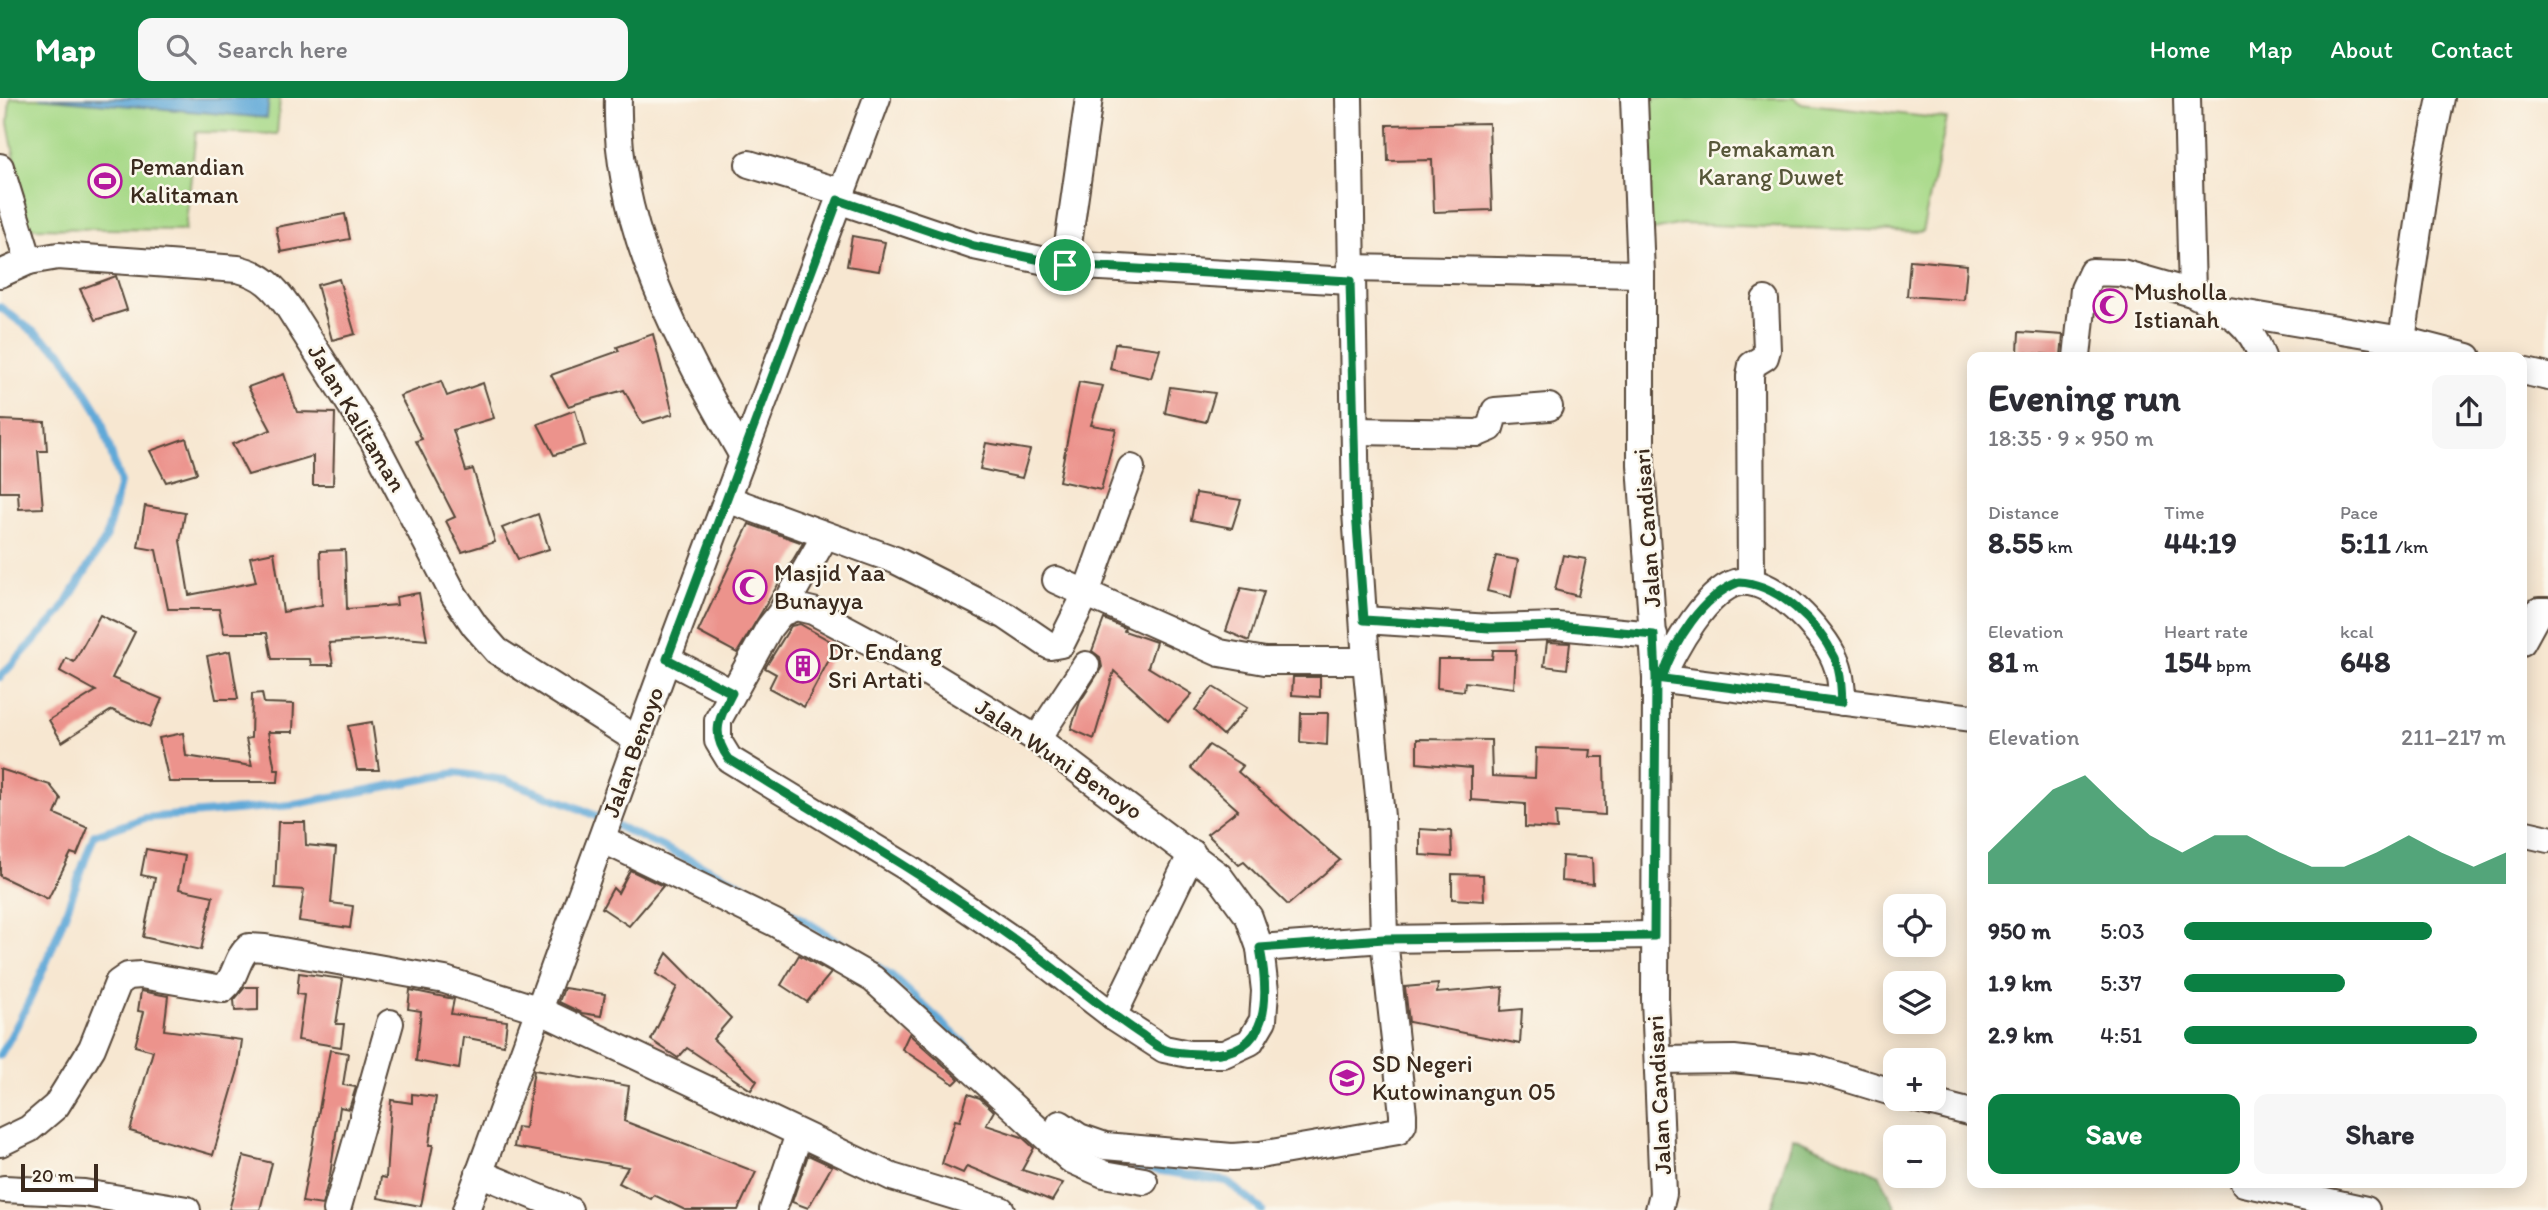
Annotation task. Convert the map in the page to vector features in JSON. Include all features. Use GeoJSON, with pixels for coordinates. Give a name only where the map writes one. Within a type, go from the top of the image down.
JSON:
{"type":"FeatureCollection","features":[{"type":"Feature","properties":{"kind":"street"},"geometry":{"type":"LineString","coordinates":[[618,98],[621,161],[636,227],[660,296],[695,372],[743,456]]}},
{"type":"Feature","properties":{"kind":"street","name":"Jalan Benoyo"},"geometry":{"type":"LineString","coordinates":[[466,1210],[537,1009],[877,98]]}},
{"type":"Feature","properties":{"kind":"street"},"geometry":{"type":"LineString","coordinates":[[1065,265],[1089,98]]}},
{"type":"Feature","properties":{"kind":"street"},"geometry":{"type":"LineString","coordinates":[[606,828],[873,979],[1070,1159],[1246,1157],[1400,1129],[1403,1114],[1384,939],[1381,817],[1366,661],[1354,431],[1349,98]]}},
{"type":"Feature","properties":{"kind":"street","name":"Jalan Candisari"},"geometry":{"type":"LineString","coordinates":[[1634,98],[1641,274],[1641,465],[1659,678],[1654,936],[1664,1194],[1659,1210]]}},
{"type":"Feature","properties":{"kind":"street"},"geometry":{"type":"LineString","coordinates":[[2187,98],[2192,293]]}},
{"type":"Feature","properties":{"kind":"street"},"geometry":{"type":"LineString","coordinates":[[2402,340],[2428,160],[2441,98]]}},
{"type":"Feature","properties":{"kind":"street"},"geometry":{"type":"LineString","coordinates":[[749,164],[974,246],[1065,265],[1350,274],[1641,274]]}},
{"type":"Feature","properties":{"kind":"street"},"geometry":{"type":"LineString","coordinates":[[0,167],[12,268]]}},
{"type":"Feature","properties":{"kind":"street","name":"Jalan Kalitaman"},"geometry":{"type":"LineString","coordinates":[[12,268],[58,256],[238,269],[259,274],[289,308],[373,440],[454,595],[475,626],[497,651],[637,740]]}},
{"type":"Feature","properties":{"kind":"street"},"geometry":{"type":"LineString","coordinates":[[2078,352],[2084,289],[2092,272],[2122,273],[2192,293],[2227,311],[2254,334],[2260,352]]}},
{"type":"Feature","properties":{"kind":"street"},"geometry":{"type":"LineString","coordinates":[[1751,582],[1750,376],[1752,365],[1765,357],[1767,350],[1765,300]]}},
{"type":"Feature","properties":{"kind":"street"},"geometry":{"type":"LineString","coordinates":[[2227,311],[2402,340],[2449,352]]}},
{"type":"Feature","properties":{"kind":"street"},"geometry":{"type":"LineString","coordinates":[[2527,372],[2548,377]]}},
{"type":"Feature","properties":{"kind":"street"},"geometry":{"type":"LineString","coordinates":[[1354,431],[1481,433],[1490,428],[1495,411],[1549,407]]}},
{"type":"Feature","properties":{"kind":"street"},"geometry":{"type":"LineString","coordinates":[[727,499],[895,560],[1006,615],[1050,646],[1061,644],[1085,596],[1131,468]]}},
{"type":"Feature","properties":{"kind":"street"},"geometry":{"type":"LineString","coordinates":[[667,659],[732,693],[825,536]]}},
{"type":"Feature","properties":{"kind":"street"},"geometry":{"type":"LineString","coordinates":[[1056,580],[1085,596],[1220,653],[1265,661],[1366,661]]}},
{"type":"Feature","properties":{"kind":"street"},"geometry":{"type":"LineString","coordinates":[[1842,702],[1841,678],[1835,659],[1822,639],[1783,598],[1751,582],[1730,585],[1692,622],[1670,655],[1659,678],[1842,702],[1967,717]]}},
{"type":"Feature","properties":{"kind":"street","name":"Jalan Wuni Benoyo"},"geometry":{"type":"LineString","coordinates":[[732,693],[718,720],[716,731],[722,749],[729,759],[908,867],[1028,950],[1113,1016],[1164,1049],[1189,1054],[1224,1054],[1250,1042],[1263,1020],[1265,991],[1260,948],[1249,917],[1227,886],[1192,853],[1037,739],[925,671],[813,611],[796,607],[781,612]]}},
{"type":"Feature","properties":{"kind":"street"},"geometry":{"type":"LineString","coordinates":[[2527,633],[2539,611],[2548,611]]}},
{"type":"Feature","properties":{"kind":"street"},"geometry":{"type":"LineString","coordinates":[[1364,620],[1490,628],[1557,626],[1654,635]]}},
{"type":"Feature","properties":{"kind":"street"},"geometry":{"type":"LineString","coordinates":[[1037,739],[1086,664]]}},
{"type":"Feature","properties":{"kind":"street"},"geometry":{"type":"LineString","coordinates":[[2527,834],[2548,839]]}},
{"type":"Feature","properties":{"kind":"street"},"geometry":{"type":"LineString","coordinates":[[1113,1016],[1192,853]]}},
{"type":"Feature","properties":{"kind":"street"},"geometry":{"type":"LineString","coordinates":[[1260,948],[1384,939],[1654,936]]}},
{"type":"Feature","properties":{"kind":"street"},"geometry":{"type":"LineString","coordinates":[[0,1143],[29,1129],[56,1106],[92,1048],[118,983],[128,976],[141,975],[223,989],[232,981],[242,954],[249,947],[265,948],[444,980],[537,1009],[892,1177],[1001,1210]]}},
{"type":"Feature","properties":{"kind":"street"},"geometry":{"type":"LineString","coordinates":[[337,1210],[390,1023]]}},
{"type":"Feature","properties":{"kind":"street"},"geometry":{"type":"LineString","coordinates":[[1658,1060],[1734,1059],[1813,1068],[1883,1089]]}},
{"type":"Feature","properties":{"kind":"street"},"geometry":{"type":"LineString","coordinates":[[1946,1106],[1967,1112]]}},
{"type":"Feature","properties":{"kind":"street"},"geometry":{"type":"LineString","coordinates":[[1060,1124],[1079,1137],[1101,1159],[1144,1181]]}},
{"type":"Feature","properties":{"kind":"street"},"geometry":{"type":"LineString","coordinates":[[774,1210],[799,1134]]}},
{"type":"Feature","properties":{"kind":"street"},"geometry":{"type":"LineString","coordinates":[[479,1173],[569,1210]]}},
{"type":"Feature","properties":{"kind":"street"},"geometry":{"type":"LineString","coordinates":[[2286,1188],[2311,1191],[2358,1209]]}},
{"type":"Feature","properties":{"kind":"street"},"geometry":{"type":"LineString","coordinates":[[5,1192],[84,1193],[187,1210]]}},
{"type":"Feature","properties":{"kind":"green space","name":"Pemandian Kalitaman"},"geometry":{"type":"Polygon","coordinates":[[[10,98],[280,98],[277,134],[196,132],[185,230],[28,228],[8,123],[10,98]]]}},
{"type":"Feature","properties":{"kind":"green space","name":"Pemakaman Karang Duwet"},"geometry":{"type":"Polygon","coordinates":[[[1647,98],[1794,98],[1800,103],[1947,119],[1922,232],[1682,224],[1649,231],[1647,98]]]}},
{"type":"Feature","properties":{"kind":"green space"},"geometry":{"type":"Polygon","coordinates":[[[1793,1137],[1880,1175],[1883,1188],[1886,1188],[1897,1210],[1771,1210],[1793,1137]]]}},
{"type":"Feature","properties":{"kind":"water"},"geometry":{"type":"Polygon","coordinates":[[[39,98],[269,98],[267,118],[39,98]]]}},
{"type":"Feature","properties":{"kind":"building"},"geometry":{"type":"Polygon","coordinates":[[[1489,123],[1492,210],[1434,212],[1432,160],[1388,161],[1387,125],[1489,123]]]}},
{"type":"Feature","properties":{"kind":"building"},"geometry":{"type":"Polygon","coordinates":[[[345,214],[350,239],[281,252],[276,227],[345,214]]]}},
{"type":"Feature","properties":{"kind":"building"},"geometry":{"type":"Polygon","coordinates":[[[852,236],[885,242],[879,271],[847,266],[852,236]]]}},
{"type":"Feature","properties":{"kind":"building"},"geometry":{"type":"Polygon","coordinates":[[[1910,260],[1967,265],[1964,300],[1907,296],[1910,260]]]}},
{"type":"Feature","properties":{"kind":"building"},"geometry":{"type":"Polygon","coordinates":[[[116,276],[127,310],[95,320],[80,289],[116,276]]]}},
{"type":"Feature","properties":{"kind":"building"},"geometry":{"type":"Polygon","coordinates":[[[339,279],[355,334],[332,340],[317,285],[339,279]]]}},
{"type":"Feature","properties":{"kind":"building"},"geometry":{"type":"Polygon","coordinates":[[[2019,332],[2063,335],[2061,352],[2018,352],[2019,332]]]}},
{"type":"Feature","properties":{"kind":"building"},"geometry":{"type":"Polygon","coordinates":[[[653,334],[673,414],[642,423],[624,390],[568,406],[551,375],[619,351],[617,347],[653,334]]]}},
{"type":"Feature","properties":{"kind":"building"},"geometry":{"type":"Polygon","coordinates":[[[1115,343],[1160,349],[1151,378],[1110,369],[1115,343]]]}},
{"type":"Feature","properties":{"kind":"building"},"geometry":{"type":"Polygon","coordinates":[[[284,374],[297,412],[335,413],[333,485],[313,485],[313,456],[248,475],[232,444],[271,430],[248,387],[284,374]]]}},
{"type":"Feature","properties":{"kind":"building"},"geometry":{"type":"Polygon","coordinates":[[[441,381],[447,396],[483,383],[494,418],[453,430],[466,471],[473,469],[495,542],[462,552],[446,521],[455,517],[416,441],[422,439],[400,396],[441,381]]]}},
{"type":"Feature","properties":{"kind":"building"},"geometry":{"type":"Polygon","coordinates":[[[1079,382],[1103,386],[1091,425],[1116,429],[1101,490],[1059,481],[1079,382]]]}},
{"type":"Feature","properties":{"kind":"building"},"geometry":{"type":"Polygon","coordinates":[[[1170,387],[1215,393],[1206,422],[1165,413],[1170,387]]]}},
{"type":"Feature","properties":{"kind":"building"},"geometry":{"type":"Polygon","coordinates":[[[575,410],[585,445],[554,455],[538,424],[575,410]]]}},
{"type":"Feature","properties":{"kind":"building"},"geometry":{"type":"Polygon","coordinates":[[[0,420],[45,422],[47,451],[38,451],[43,508],[19,509],[18,492],[0,492],[0,420]]]}},
{"type":"Feature","properties":{"kind":"building"},"geometry":{"type":"Polygon","coordinates":[[[186,438],[197,473],[166,482],[150,451],[186,438]]]}},
{"type":"Feature","properties":{"kind":"building"},"geometry":{"type":"Polygon","coordinates":[[[986,443],[1030,450],[1022,478],[980,469],[986,443]]]}},
{"type":"Feature","properties":{"kind":"building"},"geometry":{"type":"Polygon","coordinates":[[[1196,493],[1241,500],[1232,528],[1191,520],[1196,493]]]}},
{"type":"Feature","properties":{"kind":"building"},"geometry":{"type":"Polygon","coordinates":[[[145,506],[185,513],[180,541],[189,595],[256,582],[250,557],[274,552],[283,612],[322,605],[320,551],[345,550],[347,609],[397,605],[396,597],[419,593],[427,640],[404,638],[329,643],[333,665],[311,665],[310,659],[272,659],[267,633],[224,633],[219,609],[168,609],[156,550],[138,547],[145,506]]]}},
{"type":"Feature","properties":{"kind":"building"},"geometry":{"type":"Polygon","coordinates":[[[538,514],[549,549],[518,559],[502,528],[538,514]]]}},
{"type":"Feature","properties":{"kind":"building","name":"Masjid Yaa Bunayya"},"geometry":{"type":"Polygon","coordinates":[[[749,524],[803,543],[737,653],[698,632],[749,524]]]}},
{"type":"Feature","properties":{"kind":"building"},"geometry":{"type":"Polygon","coordinates":[[[1563,555],[1586,559],[1578,596],[1555,590],[1563,555]]]}},
{"type":"Feature","properties":{"kind":"building"},"geometry":{"type":"Polygon","coordinates":[[[1496,556],[1518,560],[1511,597],[1487,591],[1496,556]]]}},
{"type":"Feature","properties":{"kind":"building"},"geometry":{"type":"Polygon","coordinates":[[[1241,588],[1264,592],[1249,641],[1226,631],[1241,588]]]}},
{"type":"Feature","properties":{"kind":"building"},"geometry":{"type":"Polygon","coordinates":[[[100,615],[135,632],[112,678],[162,699],[150,727],[112,710],[62,742],[49,720],[96,691],[60,671],[66,658],[74,662],[100,615]]]}},
{"type":"Feature","properties":{"kind":"building"},"geometry":{"type":"Polygon","coordinates":[[[1104,619],[1125,628],[1124,631],[1156,642],[1148,667],[1192,694],[1168,721],[1114,671],[1094,739],[1071,729],[1080,702],[1102,667],[1100,657],[1092,651],[1104,619]]]}},
{"type":"Feature","properties":{"kind":"building","name":"Dr. Endang Sri Artati"},"geometry":{"type":"Polygon","coordinates":[[[800,624],[837,645],[804,707],[769,688],[776,674],[765,668],[791,626],[800,624]]]}},
{"type":"Feature","properties":{"kind":"building"},"geometry":{"type":"Polygon","coordinates":[[[1547,642],[1570,643],[1567,669],[1544,666],[1547,642]]]}},
{"type":"Feature","properties":{"kind":"building"},"geometry":{"type":"Polygon","coordinates":[[[1493,650],[1516,650],[1514,688],[1465,682],[1464,691],[1437,688],[1438,659],[1492,659],[1493,650]]]}},
{"type":"Feature","properties":{"kind":"building"},"geometry":{"type":"Polygon","coordinates":[[[230,651],[238,699],[216,699],[207,656],[230,651]]]}},
{"type":"Feature","properties":{"kind":"building"},"geometry":{"type":"Polygon","coordinates":[[[1293,677],[1320,677],[1320,697],[1292,695],[1293,677]]]}},
{"type":"Feature","properties":{"kind":"building"},"geometry":{"type":"Polygon","coordinates":[[[1213,687],[1247,708],[1223,735],[1195,710],[1213,687]]]}},
{"type":"Feature","properties":{"kind":"building"},"geometry":{"type":"Polygon","coordinates":[[[262,693],[264,703],[294,704],[293,732],[268,732],[275,770],[279,770],[278,782],[169,782],[159,738],[183,733],[186,756],[252,766],[246,739],[251,738],[252,694],[262,693]]]}},
{"type":"Feature","properties":{"kind":"building"},"geometry":{"type":"Polygon","coordinates":[[[1301,713],[1328,713],[1327,745],[1300,742],[1301,713]]]}},
{"type":"Feature","properties":{"kind":"building"},"geometry":{"type":"Polygon","coordinates":[[[372,722],[379,770],[357,770],[348,726],[372,722]]]}},
{"type":"Feature","properties":{"kind":"building"},"geometry":{"type":"Polygon","coordinates":[[[1417,739],[1491,740],[1492,776],[1535,778],[1536,748],[1591,750],[1590,757],[1604,757],[1605,815],[1556,812],[1557,829],[1525,827],[1525,804],[1471,800],[1471,768],[1417,763],[1417,739]]]}},
{"type":"Feature","properties":{"kind":"building"},"geometry":{"type":"Polygon","coordinates":[[[1209,745],[1243,766],[1238,772],[1340,860],[1288,905],[1244,862],[1239,865],[1207,834],[1238,810],[1191,768],[1209,745]]]}},
{"type":"Feature","properties":{"kind":"building"},"geometry":{"type":"Polygon","coordinates":[[[0,769],[50,785],[61,799],[55,814],[88,828],[77,855],[71,853],[48,899],[0,876],[0,769]]]}},
{"type":"Feature","properties":{"kind":"building"},"geometry":{"type":"Polygon","coordinates":[[[278,822],[305,822],[306,845],[336,848],[331,903],[353,906],[350,928],[299,921],[304,890],[275,888],[278,822]]]}},
{"type":"Feature","properties":{"kind":"building"},"geometry":{"type":"Polygon","coordinates":[[[1420,829],[1451,831],[1452,857],[1420,855],[1420,829]]]}},
{"type":"Feature","properties":{"kind":"building"},"geometry":{"type":"Polygon","coordinates":[[[146,849],[185,856],[179,889],[213,896],[201,950],[143,937],[155,878],[141,875],[146,849]]]}},
{"type":"Feature","properties":{"kind":"building"},"geometry":{"type":"Polygon","coordinates":[[[1562,856],[1592,858],[1593,884],[1561,881],[1562,856]]]}},
{"type":"Feature","properties":{"kind":"building"},"geometry":{"type":"Polygon","coordinates":[[[630,870],[663,886],[629,926],[602,908],[613,888],[618,893],[630,870]]]}},
{"type":"Feature","properties":{"kind":"building"},"geometry":{"type":"Polygon","coordinates":[[[1452,874],[1483,875],[1484,901],[1452,899],[1452,874]]]}},
{"type":"Feature","properties":{"kind":"building"},"geometry":{"type":"Polygon","coordinates":[[[667,953],[731,1018],[713,1039],[757,1081],[751,1090],[687,1048],[678,1058],[651,1040],[677,987],[656,974],[667,953]]]}},
{"type":"Feature","properties":{"kind":"building"},"geometry":{"type":"Polygon","coordinates":[[[799,955],[831,973],[807,1002],[781,985],[799,955]]]}},
{"type":"Feature","properties":{"kind":"building"},"geometry":{"type":"Polygon","coordinates":[[[299,973],[343,979],[336,1024],[344,1024],[341,1047],[298,1040],[304,995],[297,994],[299,973]]]}},
{"type":"Feature","properties":{"kind":"building"},"geometry":{"type":"Polygon","coordinates":[[[1438,984],[1437,993],[1503,987],[1501,1011],[1522,1009],[1520,1044],[1409,1022],[1405,987],[1438,984]]]}},
{"type":"Feature","properties":{"kind":"building"},"geometry":{"type":"Polygon","coordinates":[[[245,987],[258,987],[258,1010],[235,1011],[234,1000],[245,987]]]}},
{"type":"Feature","properties":{"kind":"building"},"geometry":{"type":"Polygon","coordinates":[[[564,988],[605,994],[601,1016],[582,1013],[559,1002],[564,988]]]}},
{"type":"Feature","properties":{"kind":"building"},"geometry":{"type":"Polygon","coordinates":[[[410,990],[454,999],[451,1014],[507,1021],[504,1045],[463,1037],[459,1069],[416,1061],[421,1011],[408,1009],[410,990]]]}},
{"type":"Feature","properties":{"kind":"building"},"geometry":{"type":"Polygon","coordinates":[[[141,991],[168,996],[164,1030],[242,1040],[238,1070],[213,1155],[130,1131],[153,1051],[135,1046],[144,1012],[138,1011],[141,991]]]}},
{"type":"Feature","properties":{"kind":"building"},"geometry":{"type":"Polygon","coordinates":[[[909,1034],[959,1079],[954,1084],[902,1049],[909,1034]]]}},
{"type":"Feature","properties":{"kind":"building"},"geometry":{"type":"Polygon","coordinates":[[[330,1050],[348,1053],[343,1085],[356,1087],[349,1109],[340,1107],[330,1175],[322,1205],[302,1202],[330,1050]]]}},
{"type":"Feature","properties":{"kind":"building"},"geometry":{"type":"Polygon","coordinates":[[[534,1070],[629,1086],[624,1121],[756,1172],[738,1210],[685,1210],[654,1195],[651,1199],[619,1183],[628,1167],[514,1147],[517,1127],[525,1128],[534,1070]]]}},
{"type":"Feature","properties":{"kind":"building"},"geometry":{"type":"Polygon","coordinates":[[[412,1094],[436,1097],[429,1145],[433,1145],[421,1206],[378,1198],[381,1177],[386,1178],[391,1100],[412,1103],[412,1094]]]}},
{"type":"Feature","properties":{"kind":"building"},"geometry":{"type":"Polygon","coordinates":[[[968,1094],[980,1098],[994,1111],[986,1125],[1022,1137],[1034,1148],[1022,1170],[1063,1183],[1052,1201],[967,1166],[963,1173],[942,1164],[955,1120],[960,1121],[968,1094]]]}},
{"type":"Feature","properties":{"kind":"building"},"geometry":{"type":"Polygon","coordinates":[[[808,1155],[832,1166],[808,1208],[792,1202],[808,1155]]]}},
{"type":"Feature","properties":{"kind":"building"},"geometry":{"type":"Polygon","coordinates":[[[244,1156],[272,1163],[260,1210],[229,1210],[244,1156]]]}},
{"type":"Feature","properties":{"kind":"waterway"},"geometry":{"type":"LineString","coordinates":[[0,307],[62,353],[99,413],[120,483],[106,538],[60,613],[0,677]]}},
{"type":"Feature","properties":{"kind":"waterway"},"geometry":{"type":"LineString","coordinates":[[0,1055],[41,975],[94,835],[145,818],[291,805],[456,773],[505,780],[572,805],[733,880],[807,922],[892,976],[1003,1080]]}},
{"type":"Feature","properties":{"kind":"waterway"},"geometry":{"type":"LineString","coordinates":[[1136,1167],[1226,1181],[1262,1210]]}},
{"type":"Feature","properties":{"kind":"place","name":"Pemandian Kalitaman"},"geometry":{"type":"Point","coordinates":[105,181]}},
{"type":"Feature","properties":{"kind":"place","name":"Musholla Istianah"},"geometry":{"type":"Point","coordinates":[2110,306]}},
{"type":"Feature","properties":{"kind":"place","name":"Masjid Yaa Bunayya"},"geometry":{"type":"Point","coordinates":[750,587]}},
{"type":"Feature","properties":{"kind":"place","name":"Dr. Endang Sri Artati"},"geometry":{"type":"Point","coordinates":[803,666]}},
{"type":"Feature","properties":{"kind":"place","name":"SD Negeri Kutowinangun 05"},"geometry":{"type":"Point","coordinates":[1347,1078]}},
{"type":"Feature","properties":{"kind":"route"},"geometry":{"type":"LineString","coordinates":[[1065,265],[974,246],[838,200],[667,659],[732,693],[718,720],[716,731],[718,741],[729,759],[908,867],[1028,950],[1113,1016],[1164,1049],[1189,1054],[1224,1054],[1250,1042],[1263,1020],[1265,991],[1260,948],[1384,939],[1654,936],[1656,678],[1662,678],[1670,655],[1692,622],[1720,593],[1739,582],[1751,582],[1765,587],[1783,598],[1822,639],[1835,659],[1841,678],[1842,702],[1656,678],[1654,635],[1557,626],[1490,628],[1364,620],[1356,512],[1350,281],[1272,274],[1065,265]]}}]}
